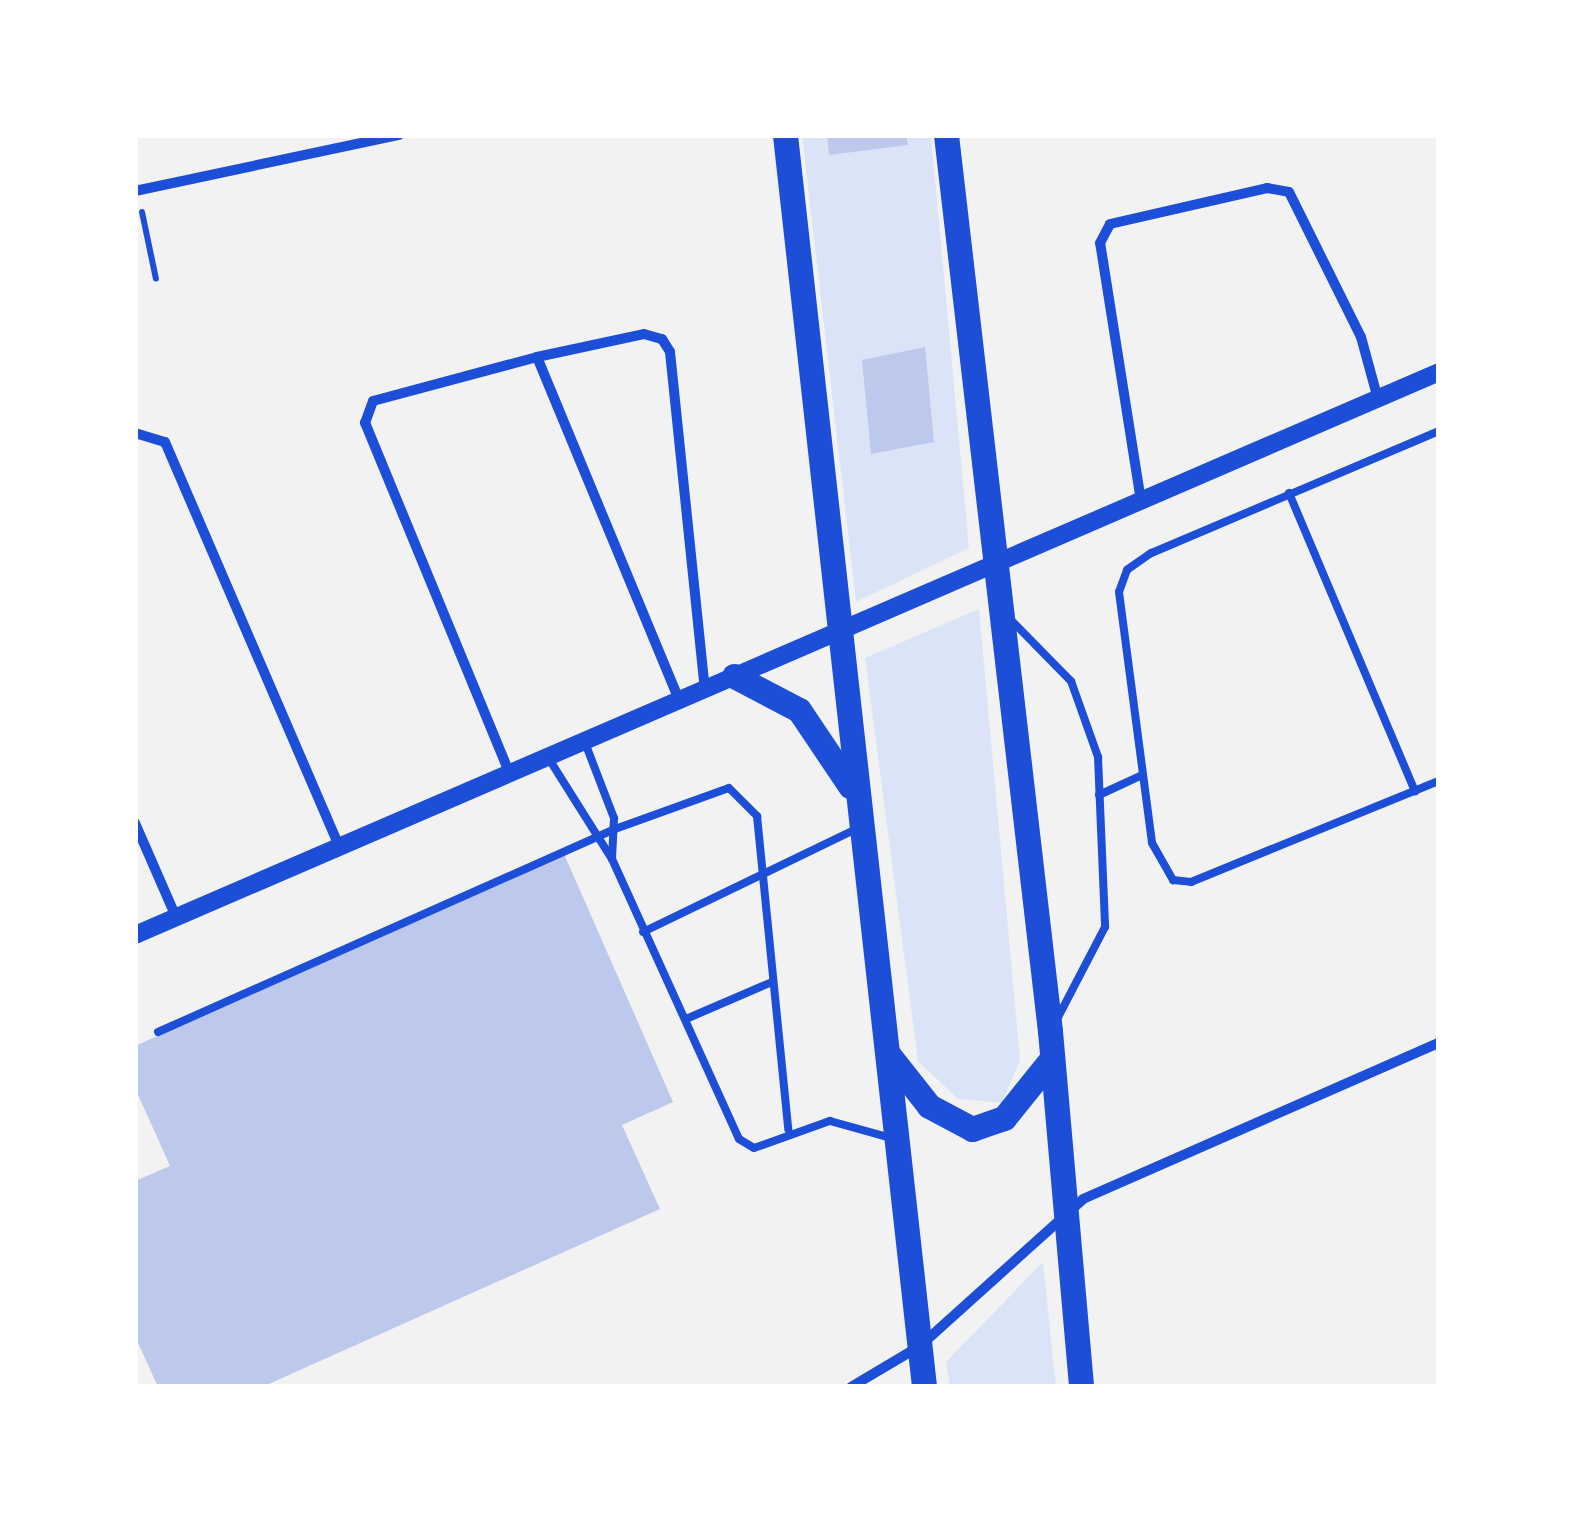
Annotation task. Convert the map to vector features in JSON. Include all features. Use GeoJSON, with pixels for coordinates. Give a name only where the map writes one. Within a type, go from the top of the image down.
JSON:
{"type":"FeatureCollection","features":[{"type":"Feature","properties":{"kind":"main road"},"geometry":{"type":"LineString","coordinates":[[785,135],[835,632],[861,815],[924,1387]]}},
{"type":"Feature","properties":{"kind":"main road"},"geometry":{"type":"LineString","coordinates":[[946,135],[999,562],[1050,1031],[1081,1387]]}},
{"type":"Feature","properties":{"kind":"main road"},"geometry":{"type":"LineString","coordinates":[[734,676],[799,710],[861,815]]}},
{"type":"Feature","properties":{"kind":"main road"},"geometry":{"type":"LineString","coordinates":[[885,1050],[929,1106],[972,1129],[1004,1118],[1050,1061]]}},
{"type":"Feature","properties":{"kind":"street"},"geometry":{"type":"LineString","coordinates":[[136,191],[399,135]]}},
{"type":"Feature","properties":{"kind":"street"},"geometry":{"type":"LineString","coordinates":[[1141,501],[1100,243],[1110,224],[1267,188],[1289,192],[1362,337],[1378,399]]}},
{"type":"Feature","properties":{"kind":"street"},"geometry":{"type":"LineString","coordinates":[[509,772],[363,417],[373,402],[644,334],[667,345],[705,689]]}},
{"type":"Feature","properties":{"kind":"street"},"geometry":{"type":"LineString","coordinates":[[537,358],[679,700]]}},
{"type":"Feature","properties":{"kind":"street"},"geometry":{"type":"LineString","coordinates":[[135,935],[1439,372]]}},
{"type":"Feature","properties":{"kind":"street"},"geometry":{"type":"LineString","coordinates":[[135,433],[165,442],[339,846]]}},
{"type":"Feature","properties":{"kind":"street"},"geometry":{"type":"LineString","coordinates":[[135,823],[176,918]]}},
{"type":"Feature","properties":{"kind":"street"},"geometry":{"type":"LineString","coordinates":[[851,1387],[920,1346],[1064,1212],[1439,1043]]}},
{"type":"Feature","properties":{"kind":"lane"},"geometry":{"type":"LineString","coordinates":[[1439,431],[1150,553],[1121,580],[1140,776],[1160,865],[1182,884],[1439,781]]}},
{"type":"Feature","properties":{"kind":"lane"},"geometry":{"type":"LineString","coordinates":[[1289,493],[1416,791]]}},
{"type":"Feature","properties":{"kind":"lane"},"geometry":{"type":"LineString","coordinates":[[1003,613],[1082,698],[1099,795],[1104,927],[1050,1031]]}},
{"type":"Feature","properties":{"kind":"lane"},"geometry":{"type":"LineString","coordinates":[[584,739],[616,828],[612,859]]}},
{"type":"Feature","properties":{"kind":"lane"},"geometry":{"type":"LineString","coordinates":[[546,755],[594,839],[612,859],[739,1139],[754,1148],[788,1130],[846,1121],[894,1139]]}},
{"type":"Feature","properties":{"kind":"lane"},"geometry":{"type":"LineString","coordinates":[[1099,795],[1140,776]]}},
{"type":"Feature","properties":{"kind":"lane"},"geometry":{"type":"LineString","coordinates":[[158,1032],[616,828],[729,788],[757,816],[788,1130]]}},
{"type":"Feature","properties":{"kind":"lane"},"geometry":{"type":"LineString","coordinates":[[644,932],[764,878],[861,815]]}},
{"type":"Feature","properties":{"kind":"lane"},"geometry":{"type":"LineString","coordinates":[[686,1020],[772,982]]}},
{"type":"Feature","properties":{"kind":"path"},"geometry":{"type":"LineString","coordinates":[[136,191],[156,279]]}},
{"type":"Feature","properties":{"kind":"shaded area"},"geometry":{"type":"Polygon","coordinates":[[[802,135],[931,135],[969,548],[856,602],[802,135]]]}},
{"type":"Feature","properties":{"kind":"shaded area"},"geometry":{"type":"Polygon","coordinates":[[[979,609],[1020,1060],[1002,1103],[958,1099],[918,1061],[865,658],[979,609]]]}},
{"type":"Feature","properties":{"kind":"shaded area"},"geometry":{"type":"Polygon","coordinates":[[[1043,1262],[1056,1387],[950,1387],[946,1362],[1043,1262]]]}},
{"type":"Feature","properties":{"kind":"building"},"geometry":{"type":"Polygon","coordinates":[[[827,135],[906,135],[908,145],[829,155],[827,135]]]}},
{"type":"Feature","properties":{"kind":"building"},"geometry":{"type":"Polygon","coordinates":[[[925,347],[934,442],[871,454],[862,360],[925,347]]]}},
{"type":"Feature","properties":{"kind":"building"},"geometry":{"type":"Polygon","coordinates":[[[564,854],[673,1102],[622,1125],[660,1209],[262,1387],[158,1387],[135,1336],[135,1181],[170,1166],[135,1088],[135,1046],[564,854]]]}}]}
